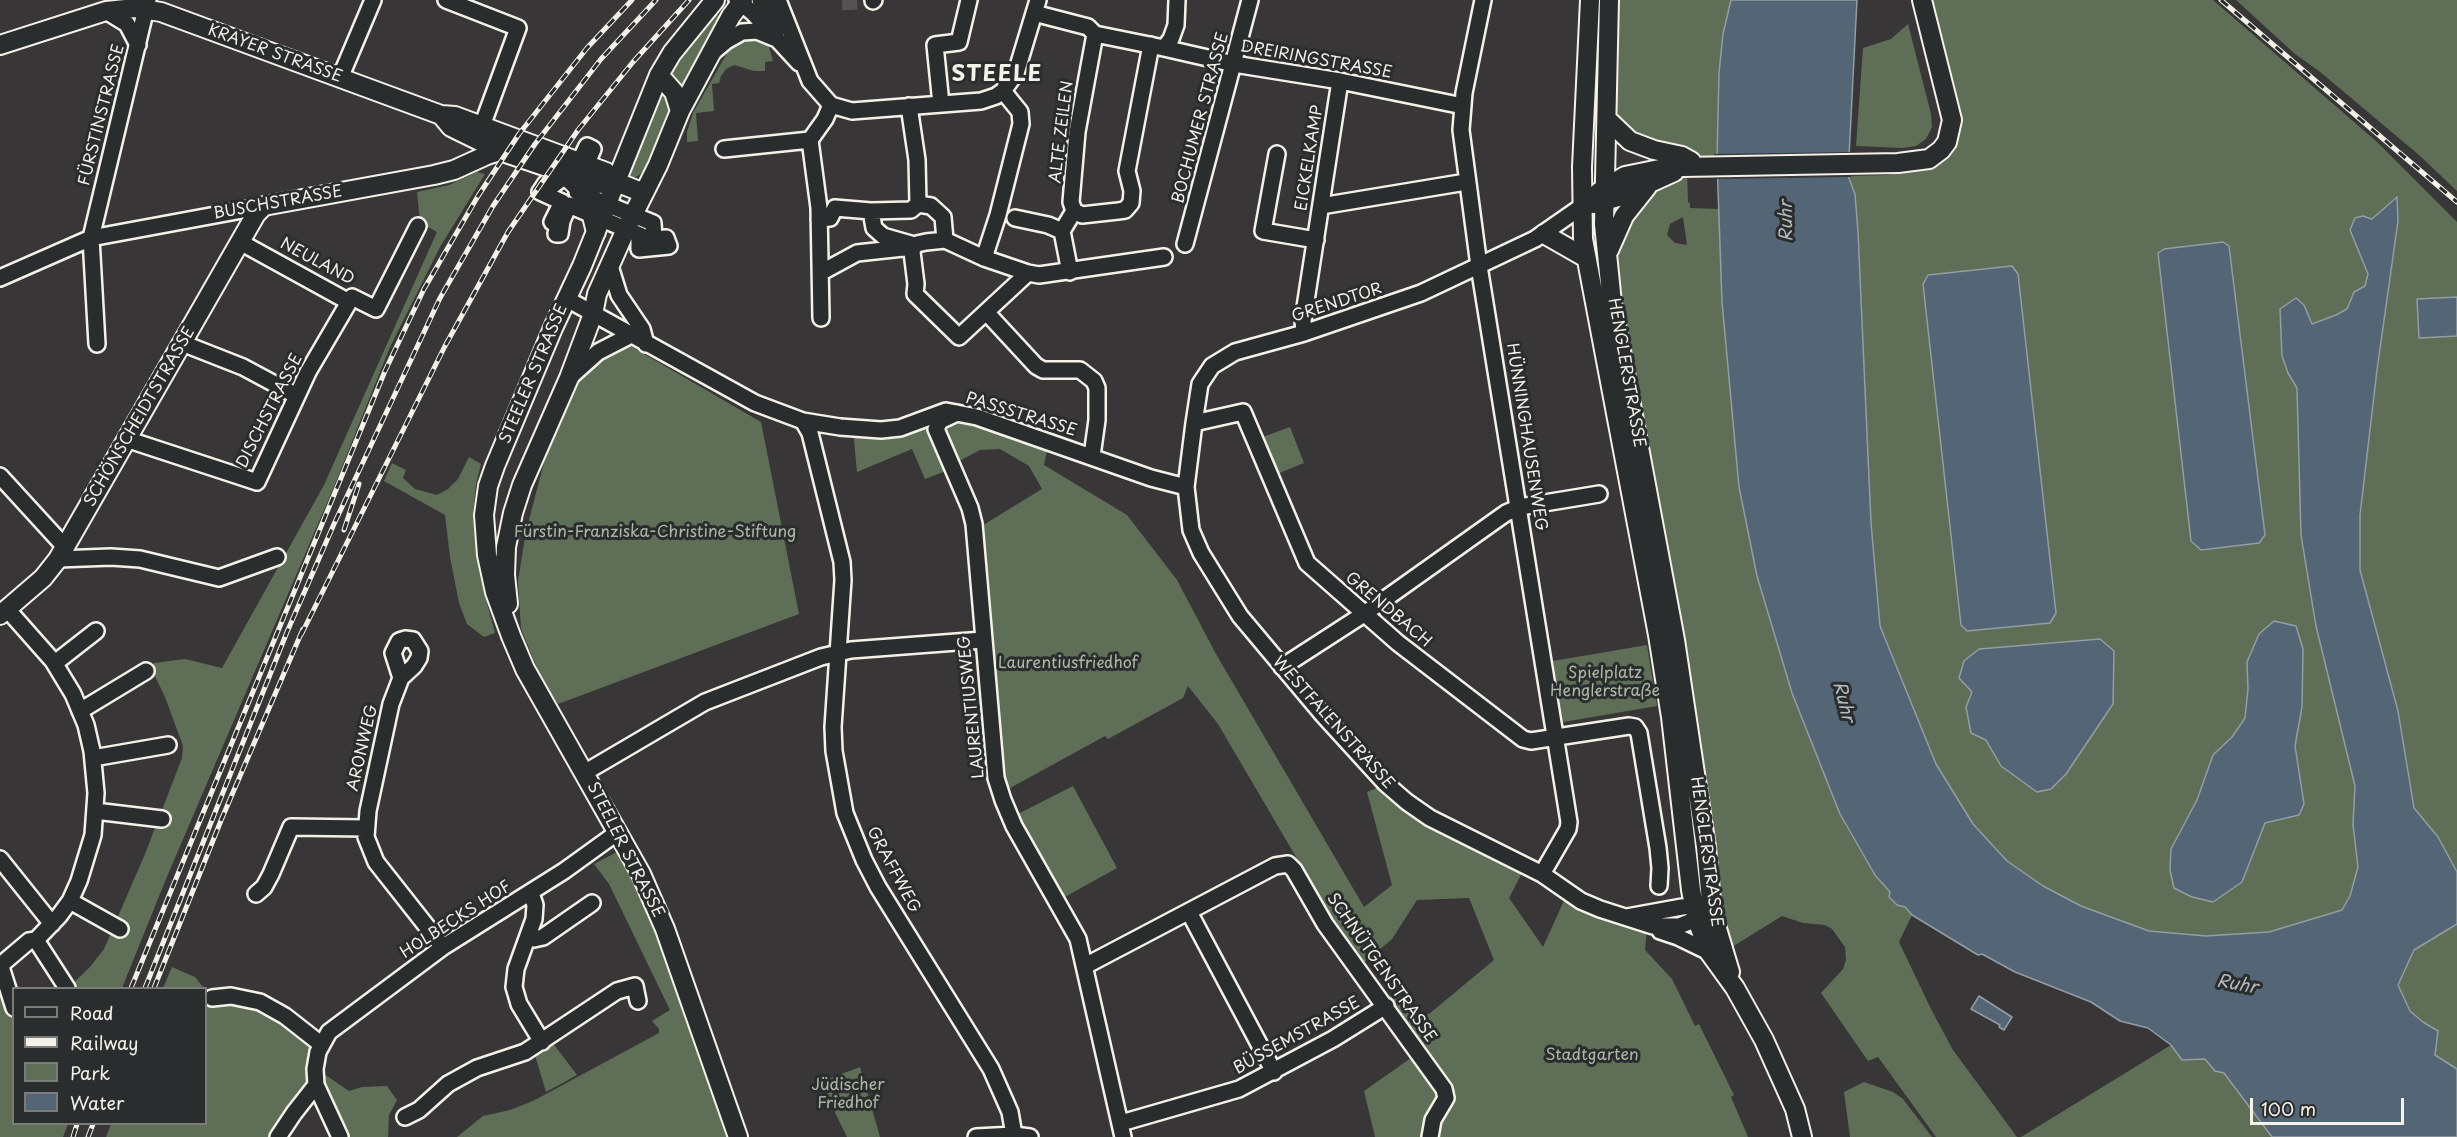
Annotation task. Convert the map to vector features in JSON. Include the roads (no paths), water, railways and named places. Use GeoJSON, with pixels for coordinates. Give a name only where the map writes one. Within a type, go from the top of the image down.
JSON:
{"type":"FeatureCollection","features":[{"type":"Feature","properties":{"kind":"main road","name":"STEELER STRASSE"},"geometry":{"type":"LineString","coordinates":[[715,0],[672,53],[659,75],[628,146],[606,209],[507,436],[488,486],[484,515],[487,555],[495,592],[514,641],[530,678],[618,832],[665,929],[738,1137]]}},
{"type":"Feature","properties":{"kind":"main road","name":"HENGLERSTRASSE"},"geometry":{"type":"LineString","coordinates":[[1590,0],[1581,207],[1586,258],[1658,635],[1671,717],[1695,907],[1709,952],[1735,988]]}},
{"type":"Feature","properties":{"kind":"main road","name":"HENGLERSTRASSE"},"geometry":{"type":"LineString","coordinates":[[1609,0],[1608,120],[1602,194],[1612,303],[1675,640],[1706,846],[1695,907],[1735,988]]}},
{"type":"Feature","properties":{"kind":"main road"},"geometry":{"type":"LineString","coordinates":[[1581,207],[1625,176],[1667,166],[1900,163],[1921,162],[1933,157],[1944,146],[1951,128],[1950,110],[1922,0]]}},
{"type":"Feature","properties":{"kind":"main road","name":"STEELER STRASSE"},"geometry":{"type":"LineString","coordinates":[[514,641],[505,575],[506,547],[513,513],[569,378],[589,312],[680,111],[740,1]]}},
{"type":"Feature","properties":{"kind":"main road","name":"KRAYER STRASSE"},"geometry":{"type":"LineString","coordinates":[[0,45],[115,7],[147,5],[441,115],[455,116],[480,133],[500,151],[597,184],[616,182]]}},
{"type":"Feature","properties":{"kind":"main road"},"geometry":{"type":"LineString","coordinates":[[659,75],[674,92],[680,111]]}},
{"type":"Feature","properties":{"kind":"main road"},"geometry":{"type":"LineString","coordinates":[[1608,120],[1630,141],[1654,150],[1682,156],[1699,166]]}},
{"type":"Feature","properties":{"kind":"main road","name":"KRAYER STRASSE"},"geometry":{"type":"LineString","coordinates":[[480,133],[606,172],[616,182],[644,193]]}},
{"type":"Feature","properties":{"kind":"main road"},"geometry":{"type":"LineString","coordinates":[[464,164],[480,133]]}},
{"type":"Feature","properties":{"kind":"main road"},"geometry":{"type":"LineString","coordinates":[[579,163],[602,161],[628,146]]}},
{"type":"Feature","properties":{"kind":"main road","name":"BUSCHSTRASSE"},"geometry":{"type":"LineString","coordinates":[[264,206],[434,175],[454,170],[500,151]]}},
{"type":"Feature","properties":{"kind":"main road"},"geometry":{"type":"LineString","coordinates":[[1582,181],[1602,194],[1621,196],[1699,166]]}},
{"type":"Feature","properties":{"kind":"main road","name":"KRAYER STRASSE"},"geometry":{"type":"LineString","coordinates":[[561,170],[587,196],[596,232]]}},
{"type":"Feature","properties":{"kind":"main road"},"geometry":{"type":"LineString","coordinates":[[1607,254],[1624,216],[1651,183]]}},
{"type":"Feature","properties":{"kind":"main road","name":"SCHÖNSCHEIDTSTRASSE"},"geometry":{"type":"LineString","coordinates":[[4,612],[43,578],[61,553],[256,214],[264,206]]}},
{"type":"Feature","properties":{"kind":"main road"},"geometry":{"type":"LineString","coordinates":[[1544,234],[1586,258]]}},
{"type":"Feature","properties":{"kind":"main road"},"geometry":{"type":"LineString","coordinates":[[552,416],[553,387],[589,312]]}},
{"type":"Feature","properties":{"kind":"main road"},"geometry":{"type":"LineString","coordinates":[[1735,988],[1779,1072],[1795,1108],[1802,1137]]}},
{"type":"Feature","properties":{"kind":"street"},"geometry":{"type":"LineString","coordinates":[[340,78],[373,0]]}},
{"type":"Feature","properties":{"kind":"street"},"geometry":{"type":"LineString","coordinates":[[446,0],[518,28],[480,133]]}},
{"type":"Feature","properties":{"kind":"street"},"geometry":{"type":"LineString","coordinates":[[760,0],[818,93],[831,105],[852,111],[981,101],[993,98],[1003,91],[1016,73],[1036,4]]}},
{"type":"Feature","properties":{"kind":"street"},"geometry":{"type":"LineString","coordinates":[[778,0],[784,37]]}},
{"type":"Feature","properties":{"kind":"street"},"geometry":{"type":"LineString","coordinates":[[941,104],[931,46],[959,42],[969,0]]}},
{"type":"Feature","properties":{"kind":"street"},"geometry":{"type":"LineString","coordinates":[[1070,272],[1062,231],[1074,211],[1082,215],[1125,210],[1131,202],[1132,191],[1127,171],[1158,46],[1171,39],[1176,25],[1177,0]]}},
{"type":"Feature","properties":{"kind":"street","name":"BOCHUMER STRASSE"},"geometry":{"type":"LineString","coordinates":[[1185,244],[1250,0]]}},
{"type":"Feature","properties":{"kind":"street","name":"HÜNNINGHAUSENWEG"},"geometry":{"type":"LineString","coordinates":[[1483,0],[1463,106],[1461,130],[1466,182],[1479,266],[1520,507],[1569,822],[1568,829],[1542,874]]}},
{"type":"Feature","properties":{"kind":"street"},"geometry":{"type":"LineString","coordinates":[[740,1],[784,37]]}},
{"type":"Feature","properties":{"kind":"street","name":"DREIRINGSTRASSE"},"geometry":{"type":"LineString","coordinates":[[1036,4],[1088,27],[1095,34],[1234,64],[1340,81],[1463,106]]}},
{"type":"Feature","properties":{"kind":"street","name":"FÜRSTINSTRASSE"},"geometry":{"type":"LineString","coordinates":[[91,238],[147,5]]}},
{"type":"Feature","properties":{"kind":"street"},"geometry":{"type":"LineString","coordinates":[[115,7],[138,45]]}},
{"type":"Feature","properties":{"kind":"street"},"geometry":{"type":"LineString","coordinates":[[710,54],[742,32],[757,31],[784,37]]}},
{"type":"Feature","properties":{"kind":"street","name":"ALTE ZEILEN"},"geometry":{"type":"LineString","coordinates":[[1074,211],[1071,202],[1077,132],[1095,34]]}},
{"type":"Feature","properties":{"kind":"street","name":"EICKELKAMP"},"geometry":{"type":"LineString","coordinates":[[1304,333],[1303,320],[1340,81]]}},
{"type":"Feature","properties":{"kind":"street"},"geometry":{"type":"LineString","coordinates":[[989,260],[1007,217],[1021,124],[1020,112],[1003,91]]}},
{"type":"Feature","properties":{"kind":"street"},"geometry":{"type":"LineString","coordinates":[[821,318],[822,272],[819,219],[810,140],[821,126],[831,105]]}},
{"type":"Feature","properties":{"kind":"street"},"geometry":{"type":"LineString","coordinates":[[909,106],[917,160],[918,204]]}},
{"type":"Feature","properties":{"kind":"street"},"geometry":{"type":"LineString","coordinates":[[728,146],[810,140]]}},
{"type":"Feature","properties":{"kind":"street"},"geometry":{"type":"LineString","coordinates":[[587,146],[593,149],[577,187],[578,192],[653,223],[654,239],[666,238],[669,246],[639,249],[639,240],[642,236],[569,205],[562,221],[560,234],[556,234],[558,225],[552,222],[562,202],[540,192],[546,183],[552,186],[577,167],[587,146]]}},
{"type":"Feature","properties":{"kind":"street","name":"EICKELKAMP"},"geometry":{"type":"LineString","coordinates":[[1277,154],[1263,231],[1316,240]]}},
{"type":"Feature","properties":{"kind":"street"},"geometry":{"type":"LineString","coordinates":[[1321,206],[1466,182]]}},
{"type":"Feature","properties":{"kind":"street"},"geometry":{"type":"LineString","coordinates":[[819,219],[830,218],[835,208],[871,211],[876,209],[911,210],[918,204],[932,206],[943,218],[945,240]]}},
{"type":"Feature","properties":{"kind":"street","name":"BUSCHSTRASSE"},"geometry":{"type":"LineString","coordinates":[[0,278],[91,238],[264,206]]}},
{"type":"Feature","properties":{"kind":"street","name":"GRENDTOR"},"geometry":{"type":"LineString","coordinates":[[1186,486],[1200,384],[1212,366],[1235,352],[1304,333],[1421,293],[1544,234],[1581,207]]}},
{"type":"Feature","properties":{"kind":"street"},"geometry":{"type":"LineString","coordinates":[[871,211],[873,228],[882,236],[911,244],[915,294],[959,338],[1028,273]]}},
{"type":"Feature","properties":{"kind":"street"},"geometry":{"type":"LineString","coordinates":[[1007,217],[1048,225],[1062,231]]}},
{"type":"Feature","properties":{"kind":"street","name":"NEULAND"},"geometry":{"type":"LineString","coordinates":[[240,242],[349,302],[352,297],[376,309],[418,226]]}},
{"type":"Feature","properties":{"kind":"street"},"geometry":{"type":"LineString","coordinates":[[91,238],[97,344]]}},
{"type":"Feature","properties":{"kind":"street"},"geometry":{"type":"LineString","coordinates":[[912,249],[917,244],[945,240],[989,260],[1039,275],[1164,257]]}},
{"type":"Feature","properties":{"kind":"street"},"geometry":{"type":"LineString","coordinates":[[822,272],[856,253],[912,249]]}},
{"type":"Feature","properties":{"kind":"street"},"geometry":{"type":"LineString","coordinates":[[610,266],[619,295],[642,330],[646,344]]}},
{"type":"Feature","properties":{"kind":"street","name":"PASSSTRASSE"},"geometry":{"type":"LineString","coordinates":[[567,299],[755,403],[803,421],[840,428],[881,430],[900,428],[941,412],[957,413],[977,417],[1151,478],[1186,486]]}},
{"type":"Feature","properties":{"kind":"street","name":"DISCHSTRASSE"},"geometry":{"type":"LineString","coordinates":[[126,439],[257,482],[297,396],[349,302]]}},
{"type":"Feature","properties":{"kind":"street"},"geometry":{"type":"LineString","coordinates":[[987,313],[1036,366],[1043,370],[1080,370],[1094,381],[1097,388],[1097,420],[1092,456]]}},
{"type":"Feature","properties":{"kind":"street","name":"STEELER STRASSE"},"geometry":{"type":"LineString","coordinates":[[569,378],[598,352],[631,335]]}},
{"type":"Feature","properties":{"kind":"street"},"geometry":{"type":"LineString","coordinates":[[182,343],[243,367],[297,396]]}},
{"type":"Feature","properties":{"kind":"street","name":"GRENDBACH"},"geometry":{"type":"LineString","coordinates":[[1194,423],[1242,412],[1307,563],[1364,614],[1523,739],[1531,741],[1635,727],[1639,733],[1658,848],[1659,886]]}},
{"type":"Feature","properties":{"kind":"street","name":"LAURENTIUSWEG"},"geometry":{"type":"LineString","coordinates":[[957,413],[940,421],[936,429],[972,516],[995,765],[1000,793],[1014,826],[1074,929],[1085,966],[1122,1130]]}},
{"type":"Feature","properties":{"kind":"street","name":"GRAFFWEG"},"geometry":{"type":"LineString","coordinates":[[803,421],[810,433],[842,562],[839,653],[833,719],[834,751],[845,813],[850,829],[879,887],[991,1069],[1010,1112],[1014,1135]]}},
{"type":"Feature","properties":{"kind":"street"},"geometry":{"type":"LineString","coordinates":[[0,476],[61,553],[140,559],[219,578],[277,557]]}},
{"type":"Feature","properties":{"kind":"street","name":"WESTFALENSTRASSE"},"geometry":{"type":"LineString","coordinates":[[1186,486],[1191,530],[1201,553],[1240,616],[1385,783],[1407,802],[1430,818],[1542,874],[1581,901],[1626,918],[1653,926],[1679,926],[1695,907]]}},
{"type":"Feature","properties":{"kind":"street"},"geometry":{"type":"LineString","coordinates":[[1282,667],[1364,614],[1497,520],[1520,507],[1599,494]]}},
{"type":"Feature","properties":{"kind":"street"},"geometry":{"type":"LineString","coordinates":[[4,612],[55,663],[80,711],[93,758],[95,811],[87,857],[70,901],[36,940],[29,942],[2,964],[12,1002]]}},
{"type":"Feature","properties":{"kind":"street"},"geometry":{"type":"LineString","coordinates":[[55,663],[96,631]]}},
{"type":"Feature","properties":{"kind":"street"},"geometry":{"type":"LineString","coordinates":[[585,773],[705,702],[821,657],[851,650],[983,640]]}},
{"type":"Feature","properties":{"kind":"street"},"geometry":{"type":"LineString","coordinates":[[80,711],[146,671]]}},
{"type":"Feature","properties":{"kind":"street","name":"ARONWEG"},"geometry":{"type":"LineString","coordinates":[[401,678],[391,704],[366,828],[369,846],[376,862],[443,947]]}},
{"type":"Feature","properties":{"kind":"street"},"geometry":{"type":"LineString","coordinates":[[93,758],[168,745]]}},
{"type":"Feature","properties":{"kind":"street"},"geometry":{"type":"LineString","coordinates":[[95,811],[162,819]]}},
{"type":"Feature","properties":{"kind":"street"},"geometry":{"type":"LineString","coordinates":[[256,894],[264,887],[271,874],[291,827],[366,828]]}},
{"type":"Feature","properties":{"kind":"street","name":"HOLBECKS HOF"},"geometry":{"type":"LineString","coordinates":[[316,1085],[315,1069],[322,1045],[329,1032],[443,947],[531,893],[618,832]]}},
{"type":"Feature","properties":{"kind":"street"},"geometry":{"type":"LineString","coordinates":[[0,859],[52,924]]}},
{"type":"Feature","properties":{"kind":"street","name":"SCHNÜTGENSTRASSE"},"geometry":{"type":"LineString","coordinates":[[1085,966],[1275,866],[1288,864],[1294,870],[1324,924],[1386,1006],[1446,1094],[1444,1103],[1433,1120],[1430,1137]]}},
{"type":"Feature","properties":{"kind":"street"},"geometry":{"type":"LineString","coordinates":[[531,893],[535,905],[534,919],[516,969],[514,987],[519,1004],[542,1042]]}},
{"type":"Feature","properties":{"kind":"street"},"geometry":{"type":"LineString","coordinates":[[70,901],[120,929]]}},
{"type":"Feature","properties":{"kind":"street"},"geometry":{"type":"LineString","coordinates":[[528,937],[534,939],[543,937],[592,903]]}},
{"type":"Feature","properties":{"kind":"street"},"geometry":{"type":"LineString","coordinates":[[1626,918],[1695,907]]}},
{"type":"Feature","properties":{"kind":"street"},"geometry":{"type":"LineString","coordinates":[[1189,912],[1274,1072]]}},
{"type":"Feature","properties":{"kind":"street","name":"WESTFALENSTRASSE"},"geometry":{"type":"LineString","coordinates":[[1653,926],[1709,952]]}},
{"type":"Feature","properties":{"kind":"street"},"geometry":{"type":"LineString","coordinates":[[36,940],[66,987]]}},
{"type":"Feature","properties":{"kind":"street"},"geometry":{"type":"LineString","coordinates":[[405,1117],[419,1110],[448,1084],[470,1072],[525,1052],[617,991],[635,986],[638,1001]]}},
{"type":"Feature","properties":{"kind":"street"},"geometry":{"type":"LineString","coordinates":[[212,998],[231,996],[260,1002],[285,1016],[322,1045]]}},
{"type":"Feature","properties":{"kind":"street","name":"BÜSSEMSTRASSE"},"geometry":{"type":"LineString","coordinates":[[1122,1130],[1239,1089],[1333,1039],[1386,1006]]}},
{"type":"Feature","properties":{"kind":"street"},"geometry":{"type":"LineString","coordinates":[[278,1137],[316,1085],[340,1137]]}},
{"type":"Feature","properties":{"kind":"street"},"geometry":{"type":"LineString","coordinates":[[976,1137],[1014,1135],[1030,1137]]}},
{"type":"Feature","properties":{"kind":"water","name":"Ruhr"},"geometry":{"type":"Polygon","coordinates":[[[1731,0],[1857,0],[1848,176],[1855,194],[1858,232],[1871,523],[1880,626],[1936,764],[1973,824],[2007,861],[2043,886],[2081,906],[2149,931],[2206,936],[2269,932],[2342,910],[2350,896],[2358,867],[2353,825],[2355,786],[2316,626],[2301,535],[2297,388],[2282,356],[2280,309],[2296,298],[2304,305],[2312,324],[2347,309],[2354,292],[2365,286],[2368,274],[2350,230],[2355,218],[2363,216],[2372,219],[2397,197],[2398,221],[2360,515],[2360,570],[2398,711],[2414,808],[2438,837],[2457,872],[2457,924],[2414,950],[2398,985],[2410,1011],[2438,1031],[2435,1055],[2457,1069],[2457,1137],[2272,1137],[2224,1073],[2215,1071],[2205,1059],[2182,1060],[2171,1045],[2148,1028],[2120,1021],[2091,1002],[2015,972],[1982,954],[1978,955],[1912,915],[1905,907],[1897,905],[1889,897],[1890,892],[1875,875],[1840,814],[1792,693],[1757,576],[1739,487],[1722,302],[1717,161],[1719,73],[1723,34],[1731,0]]]}},
{"type":"Feature","properties":{"kind":"water"},"geometry":{"type":"Polygon","coordinates":[[[2223,242],[2229,246],[2265,535],[2259,543],[2201,550],[2191,541],[2158,253],[2164,249],[2223,242]]]}},
{"type":"Feature","properties":{"kind":"water"},"geometry":{"type":"Polygon","coordinates":[[[2012,266],[2018,274],[2056,613],[2050,623],[1967,631],[1961,625],[1923,284],[1928,275],[2012,266]]]}},
{"type":"Feature","properties":{"kind":"water"},"geometry":{"type":"Polygon","coordinates":[[[2457,297],[2457,336],[2419,338],[2417,299],[2457,297]]]}},
{"type":"Feature","properties":{"kind":"water"},"geometry":{"type":"Polygon","coordinates":[[[2274,621],[2296,626],[2303,649],[2302,707],[2295,746],[2304,804],[2299,815],[2265,823],[2242,882],[2213,902],[2192,897],[2174,888],[2170,870],[2171,849],[2197,800],[2213,755],[2232,737],[2245,718],[2248,689],[2247,662],[2259,634],[2274,621]]]}},
{"type":"Feature","properties":{"kind":"water"},"geometry":{"type":"Polygon","coordinates":[[[2100,639],[2114,651],[2113,704],[2066,774],[2051,789],[2037,792],[2001,766],[1986,740],[1971,733],[1966,707],[1972,692],[1959,678],[1964,661],[1979,649],[2100,639]]]}},
{"type":"Feature","properties":{"kind":"water"},"geometry":{"type":"Polygon","coordinates":[[[1979,996],[2012,1017],[2004,1030],[1999,1027],[2000,1025],[1971,1009],[1979,996]]]}},
{"type":"Feature","properties":{"kind":"tunnel"},"geometry":{"type":"LineString","coordinates":[[842,3],[873,1]]}},
{"type":"Feature","properties":{"kind":"railway"},"geometry":{"type":"LineString","coordinates":[[131,987],[385,371],[424,289],[478,196],[519,134],[587,48],[632,0]]}},
{"type":"Feature","properties":{"kind":"railway"},"geometry":{"type":"LineString","coordinates":[[145,987],[287,632],[334,524],[440,298],[493,206],[535,144],[601,59],[656,0]]}},
{"type":"Feature","properties":{"kind":"railway"},"geometry":{"type":"LineString","coordinates":[[301,635],[445,346],[508,232],[578,130],[633,62],[689,0]]}},
{"type":"Feature","properties":{"kind":"railway"},"geometry":{"type":"LineString","coordinates":[[2221,0],[2457,202]]}},
{"type":"Feature","properties":{"kind":"railway"},"geometry":{"type":"LineString","coordinates":[[344,530],[359,484]]}},
{"type":"Feature","properties":{"kind":"railway"},"geometry":{"type":"LineString","coordinates":[[154,987],[222,818],[303,629]]}},
{"type":"Feature","properties":{"kind":"railway"},"geometry":{"type":"LineString","coordinates":[[73,1137],[77,1125]]}},
{"type":"Feature","properties":{"kind":"railway"},"geometry":{"type":"LineString","coordinates":[[88,1137],[93,1125]]}},
{"type":"Feature","properties":{"kind":"district","name":"STEELE"},"geometry":{"type":"Point","coordinates":[997,75]}},
{"type":"Feature","properties":{"kind":"park label","name":"Fürstin-Franziska-Christine-Stiftung"},"geometry":{"type":"Point","coordinates":[655,533]}},
{"type":"Feature","properties":{"kind":"park label","name":"Laurentiusfriedhof"},"geometry":{"type":"Point","coordinates":[1068,664]}},
{"type":"Feature","properties":{"kind":"park label","name":"Spielplatz Henglerstraße"},"geometry":{"type":"Point","coordinates":[1605,683]}},
{"type":"Feature","properties":{"kind":"park label","name":"Stadtgarten"},"geometry":{"type":"Point","coordinates":[1592,1056]}},
{"type":"Feature","properties":{"kind":"park label","name":"Jüdischer Friedhof"},"geometry":{"type":"Point","coordinates":[848,1095]}}]}
